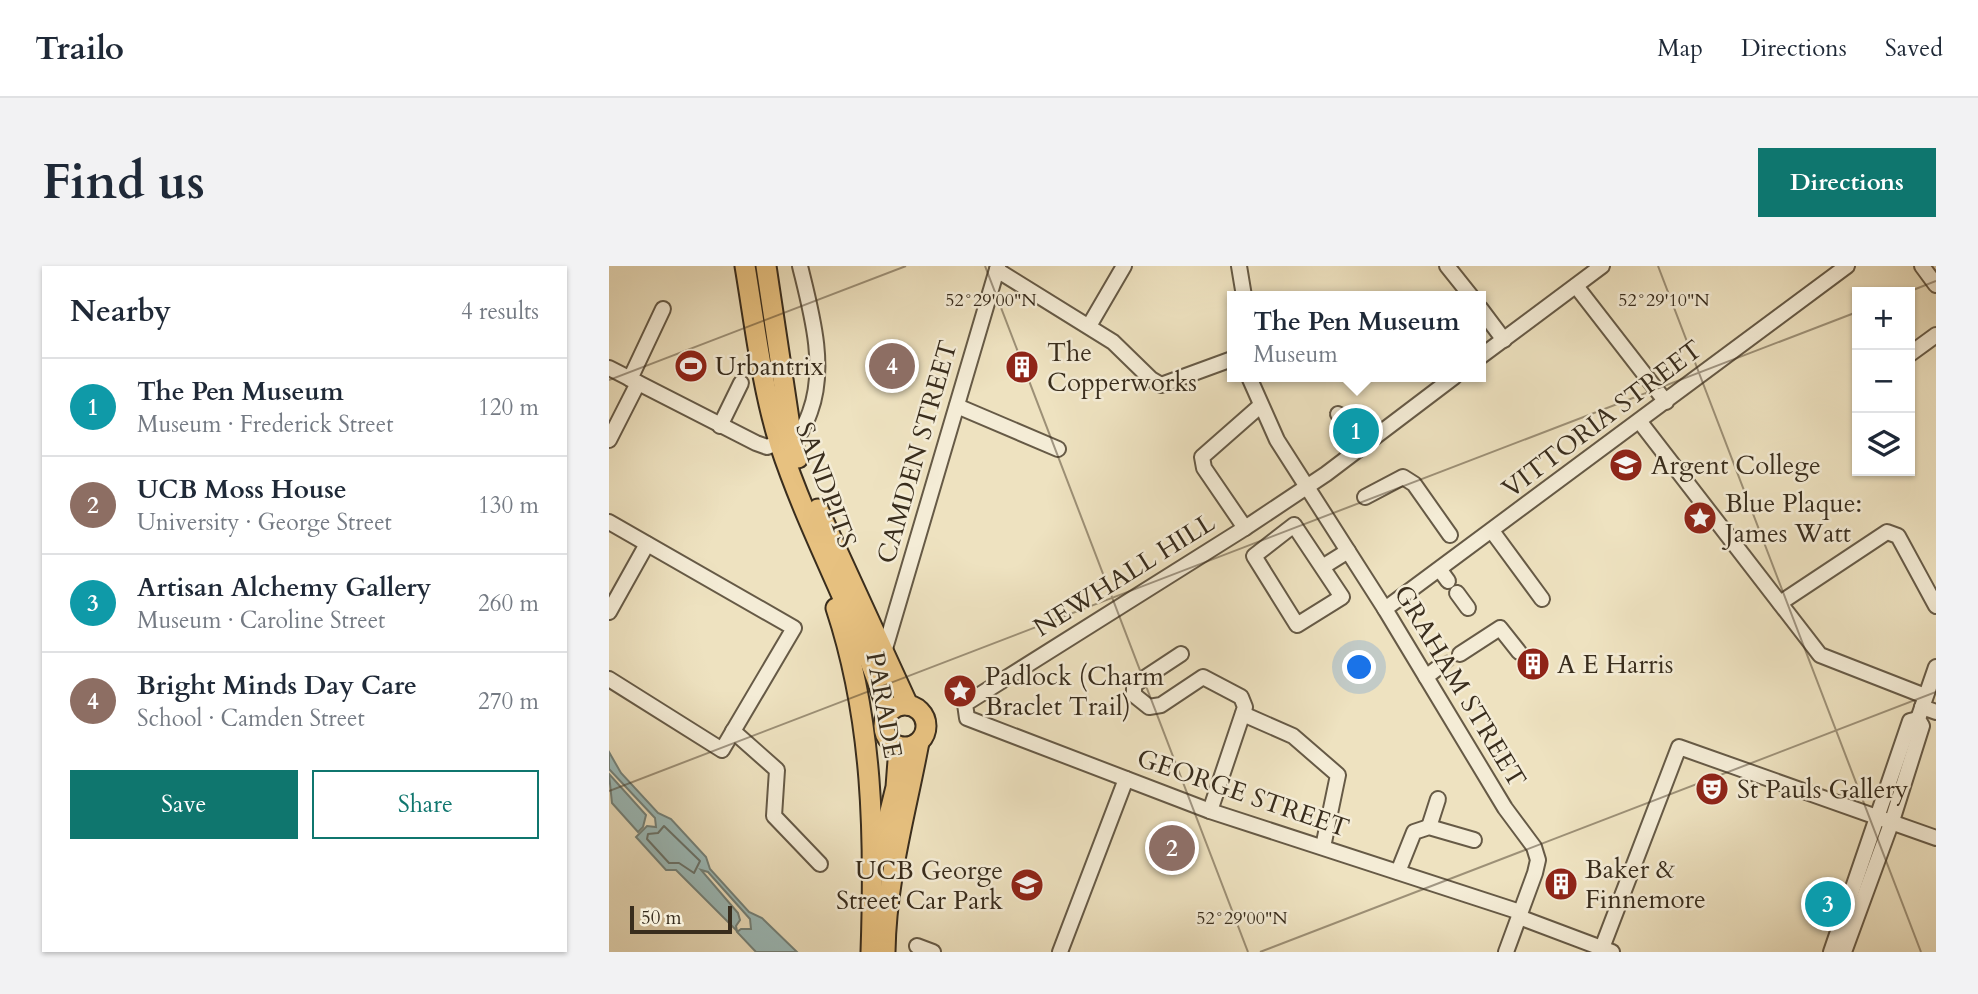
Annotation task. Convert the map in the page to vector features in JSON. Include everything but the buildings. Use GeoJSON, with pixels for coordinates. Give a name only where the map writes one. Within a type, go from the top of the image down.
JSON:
{"type":"FeatureCollection","features":[{"type":"Feature","properties":{"kind":"main road","name":"SANDPITS"},"geometry":{"type":"LineString","coordinates":[[745,266],[786,444],[818,546],[871,659],[888,712]]}},
{"type":"Feature","properties":{"kind":"main road","name":"SANDPITS"},"geometry":{"type":"LineString","coordinates":[[766,266],[786,444],[908,705]]}},
{"type":"Feature","properties":{"kind":"main road","name":"PARADE"},"geometry":{"type":"LineString","coordinates":[[818,546],[860,695],[870,780],[874,877],[871,952]]}},
{"type":"Feature","properties":{"kind":"main road"},"geometry":{"type":"LineString","coordinates":[[908,705],[919,710],[925,721],[925,732],[919,742],[898,747],[887,738],[884,731],[888,712],[898,706],[908,705]]}},
{"type":"Feature","properties":{"kind":"main road","name":"PARADE"},"geometry":{"type":"LineString","coordinates":[[885,944],[897,844],[919,742]]}},
{"type":"Feature","properties":{"kind":"main road","name":"PARADE"},"geometry":{"type":"LineString","coordinates":[[874,877],[895,787],[898,747]]}},
{"type":"Feature","properties":{"kind":"street"},"geometry":{"type":"LineString","coordinates":[[609,368],[720,426],[767,447],[786,444],[810,411],[816,385],[814,323],[800,266]]}},
{"type":"Feature","properties":{"kind":"street"},"geometry":{"type":"LineString","coordinates":[[1089,326],[1124,266]]}},
{"type":"Feature","properties":{"kind":"street"},"geometry":{"type":"LineString","coordinates":[[1239,266],[1243,291]]}},
{"type":"Feature","properties":{"kind":"street"},"geometry":{"type":"LineString","coordinates":[[1447,266],[1467,291]]}},
{"type":"Feature","properties":{"kind":"street"},"geometry":{"type":"LineString","coordinates":[[1486,354],[1602,266]]}},
{"type":"Feature","properties":{"kind":"street","name":"VITTORIA STREET"},"geometry":{"type":"LineString","coordinates":[[1385,609],[1448,581],[1457,545],[1492,531],[1847,266]]}},
{"type":"Feature","properties":{"kind":"street"},"geometry":{"type":"LineString","coordinates":[[1922,266],[1936,285]]}},
{"type":"Feature","properties":{"kind":"street"},"geometry":{"type":"LineString","coordinates":[[997,268],[1114,341],[1151,379],[1161,384],[1227,361]]}},
{"type":"Feature","properties":{"kind":"street","name":"CAMDEN STREET"},"geometry":{"type":"LineString","coordinates":[[884,652],[997,268]]}},
{"type":"Feature","properties":{"kind":"street"},"geometry":{"type":"LineString","coordinates":[[1576,286],[1666,402]]}},
{"type":"Feature","properties":{"kind":"street"},"geometry":{"type":"LineString","coordinates":[[609,440],[663,309]]}},
{"type":"Feature","properties":{"kind":"street"},"geometry":{"type":"LineString","coordinates":[[1486,317],[1504,340]]}},
{"type":"Feature","properties":{"kind":"street"},"geometry":{"type":"LineString","coordinates":[[1915,350],[1936,335]]}},
{"type":"Feature","properties":{"kind":"street","name":"GRAHAM STREET"},"geometry":{"type":"LineString","coordinates":[[1251,382],[1260,406],[1307,486],[1505,808],[1534,847],[1538,860],[1506,952]]}},
{"type":"Feature","properties":{"kind":"street","name":"NEWHALL HILL"},"geometry":{"type":"LineString","coordinates":[[965,704],[1245,528],[1307,486],[1447,382]]}},
{"type":"Feature","properties":{"kind":"street"},"geometry":{"type":"LineString","coordinates":[[720,426],[741,383]]}},
{"type":"Feature","properties":{"kind":"street"},"geometry":{"type":"LineString","coordinates":[[957,405],[1058,449]]}},
{"type":"Feature","properties":{"kind":"street"},"geometry":{"type":"LineString","coordinates":[[1245,528],[1204,468],[1202,457],[1260,406]]}},
{"type":"Feature","properties":{"kind":"street"},"geometry":{"type":"LineString","coordinates":[[1338,414],[1360,447]]}},
{"type":"Feature","properties":{"kind":"street"},"geometry":{"type":"LineString","coordinates":[[1640,422],[1820,654],[1921,708],[1936,712]]}},
{"type":"Feature","properties":{"kind":"street"},"geometry":{"type":"LineString","coordinates":[[1365,497],[1403,477],[1414,484],[1457,545]]}},
{"type":"Feature","properties":{"kind":"street"},"geometry":{"type":"LineString","coordinates":[[609,522],[794,628],[722,750],[609,679]]}},
{"type":"Feature","properties":{"kind":"street"},"geometry":{"type":"LineString","coordinates":[[1294,525],[1324,566],[1342,597],[1297,625],[1254,556],[1294,525]]}},
{"type":"Feature","properties":{"kind":"street"},"geometry":{"type":"LineString","coordinates":[[1492,531],[1542,599]]}},
{"type":"Feature","properties":{"kind":"street"},"geometry":{"type":"LineString","coordinates":[[1780,603],[1887,532],[1898,536],[1936,606]]}},
{"type":"Feature","properties":{"kind":"street"},"geometry":{"type":"LineString","coordinates":[[609,612],[647,544]]}},
{"type":"Feature","properties":{"kind":"street"},"geometry":{"type":"LineString","coordinates":[[1324,566],[1348,551]]}},
{"type":"Feature","properties":{"kind":"street"},"geometry":{"type":"LineString","coordinates":[[1448,581],[1468,608]]}},
{"type":"Feature","properties":{"kind":"street"},"geometry":{"type":"LineString","coordinates":[[1460,654],[1500,628],[1519,652]]}},
{"type":"Feature","properties":{"kind":"street"},"geometry":{"type":"LineString","coordinates":[[1181,654],[1134,685],[1134,695],[1149,707],[1161,705],[1203,677],[1241,697],[1245,707],[1210,811]]}},
{"type":"Feature","properties":{"kind":"street"},"geometry":{"type":"LineString","coordinates":[[1426,677],[1439,667]]}},
{"type":"Feature","properties":{"kind":"street"},"geometry":{"type":"LineString","coordinates":[[1831,952],[1922,726],[1921,708],[1936,667]]}},
{"type":"Feature","properties":{"kind":"street","name":"GEORGE STREET"},"geometry":{"type":"LineString","coordinates":[[965,704],[967,718],[1126,779],[1210,811],[1398,872],[1519,915],[1607,950]]}},
{"type":"Feature","properties":{"kind":"street"},"geometry":{"type":"LineString","coordinates":[[1243,713],[1293,736],[1338,775],[1323,847]]}},
{"type":"Feature","properties":{"kind":"street"},"geometry":{"type":"LineString","coordinates":[[733,731],[777,770],[773,816],[820,864]]}},
{"type":"Feature","properties":{"kind":"street"},"geometry":{"type":"LineString","coordinates":[[1607,950],[1679,747],[1936,838]]}},
{"type":"Feature","properties":{"kind":"street"},"geometry":{"type":"LineString","coordinates":[[1060,952],[1126,779]]}},
{"type":"Feature","properties":{"kind":"street"},"geometry":{"type":"LineString","coordinates":[[1429,827],[1438,799]]}},
{"type":"Feature","properties":{"kind":"street"},"geometry":{"type":"LineString","coordinates":[[1844,952],[1885,819]]}},
{"type":"Feature","properties":{"kind":"street"},"geometry":{"type":"LineString","coordinates":[[1398,872],[1411,834],[1429,827],[1474,840]]}},
{"type":"Feature","properties":{"kind":"street"},"geometry":{"type":"LineString","coordinates":[[918,946],[933,952]]}},
{"type":"Feature","properties":{"kind":"water"},"geometry":{"type":"Polygon","coordinates":[[[609,752],[621,773],[658,813],[671,819],[706,857],[710,869],[749,912],[762,918],[797,952],[756,952],[737,932],[751,929],[750,919],[708,872],[701,870],[738,913],[740,920],[736,926],[737,931],[676,870],[666,870],[636,837],[647,826],[656,827],[655,818],[609,769],[609,752]]]}},
{"type":"Feature","properties":{"kind":"water"},"geometry":{"type":"Polygon","coordinates":[[[609,774],[646,815],[643,827],[638,832],[612,803],[609,774]]]}},
{"type":"Feature","properties":{"kind":"tunnel"},"geometry":{"type":"LineString","coordinates":[[1439,667],[1460,654]]}},
{"type":"Feature","properties":{"kind":"place","name":"Urbantrix"},"geometry":{"type":"Point","coordinates":[691,366]}},
{"type":"Feature","properties":{"kind":"place","name":"Bright Minds Day Care"},"geometry":{"type":"Point","coordinates":[892,366]}},
{"type":"Feature","properties":{"kind":"place","name":"The Copperworks"},"geometry":{"type":"Point","coordinates":[1022,367]}},
{"type":"Feature","properties":{"kind":"place","name":"The Pen Museum"},"geometry":{"type":"Point","coordinates":[1356,431]}},
{"type":"Feature","properties":{"kind":"place","name":"Argent College"},"geometry":{"type":"Point","coordinates":[1626,465]}},
{"type":"Feature","properties":{"kind":"place","name":"Blue Plaque: James Watt"},"geometry":{"type":"Point","coordinates":[1700,518]}},
{"type":"Feature","properties":{"kind":"place","name":"A E Harris"},"geometry":{"type":"Point","coordinates":[1533,664]}},
{"type":"Feature","properties":{"kind":"place","name":"Padlock (Charm Braclet Trail)"},"geometry":{"type":"Point","coordinates":[960,691]}},
{"type":"Feature","properties":{"kind":"place","name":"St Pauls Gallery"},"geometry":{"type":"Point","coordinates":[1712,789]}},
{"type":"Feature","properties":{"kind":"place","name":"UCB Moss House"},"geometry":{"type":"Point","coordinates":[1172,848]}},
{"type":"Feature","properties":{"kind":"place","name":"Baker & Finnemore"},"geometry":{"type":"Point","coordinates":[1561,884]}},
{"type":"Feature","properties":{"kind":"place","name":"UCB George Street Car Park"},"geometry":{"type":"Point","coordinates":[1027,885]}},
{"type":"Feature","properties":{"kind":"place","name":"Artisan Alchemy Gallery"},"geometry":{"type":"Point","coordinates":[1828,904]}}]}
